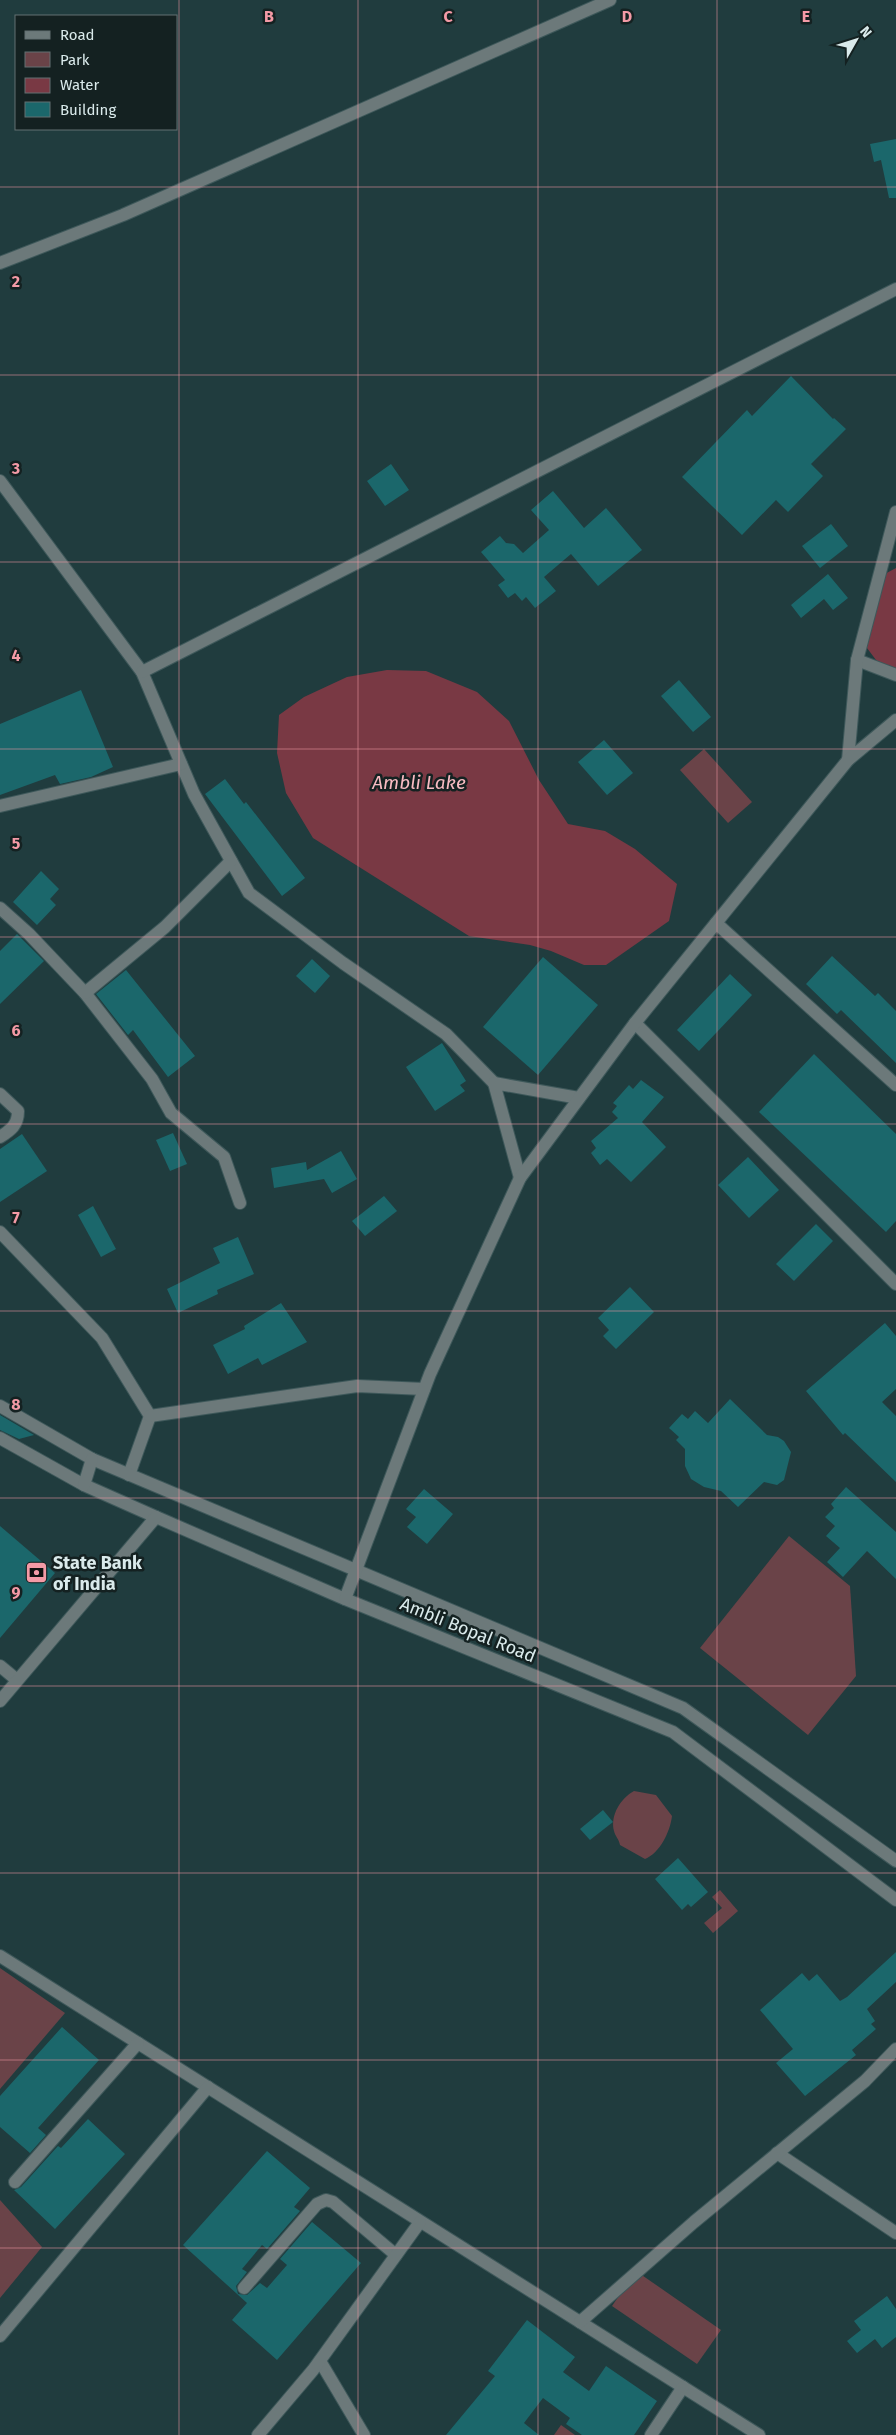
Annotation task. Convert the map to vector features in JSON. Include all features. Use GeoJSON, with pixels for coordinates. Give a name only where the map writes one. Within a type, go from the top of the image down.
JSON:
{"type":"FeatureCollection","features":[{"type":"Feature","properties":{"kind":"street"},"geometry":{"type":"LineString","coordinates":[[0,263],[123,215],[610,0]]}},
{"type":"Feature","properties":{"kind":"street"},"geometry":{"type":"LineString","coordinates":[[142,672],[896,289]]}},
{"type":"Feature","properties":{"kind":"street"},"geometry":{"type":"LineString","coordinates":[[0,480],[142,672],[194,794],[249,893],[342,963],[446,1034],[494,1083],[520,1178]]}},
{"type":"Feature","properties":{"kind":"street"},"geometry":{"type":"LineString","coordinates":[[848,760],[857,660],[896,512]]}},
{"type":"Feature","properties":{"kind":"street"},"geometry":{"type":"LineString","coordinates":[[857,660],[896,675]]}},
{"type":"Feature","properties":{"kind":"street"},"geometry":{"type":"LineString","coordinates":[[345,1599],[424,1389],[520,1178],[635,1023],[848,760],[896,720]]}},
{"type":"Feature","properties":{"kind":"street"},"geometry":{"type":"LineString","coordinates":[[0,806],[181,764]]}},
{"type":"Feature","properties":{"kind":"street"},"geometry":{"type":"LineString","coordinates":[[84,993],[165,928],[231,861]]}},
{"type":"Feature","properties":{"kind":"street"},"geometry":{"type":"LineString","coordinates":[[0,908],[29,934],[84,993],[152,1079],[170,1113],[224,1157],[240,1203]]}},
{"type":"Feature","properties":{"kind":"street"},"geometry":{"type":"LineString","coordinates":[[716,923],[896,1085]]}},
{"type":"Feature","properties":{"kind":"street"},"geometry":{"type":"LineString","coordinates":[[635,1023],[896,1284]]}},
{"type":"Feature","properties":{"kind":"street"},"geometry":{"type":"LineString","coordinates":[[494,1083],[579,1098]]}},
{"type":"Feature","properties":{"kind":"street"},"geometry":{"type":"LineString","coordinates":[[0,1094],[18,1111],[18,1119],[13,1128],[0,1137]]}},
{"type":"Feature","properties":{"kind":"street"},"geometry":{"type":"LineString","coordinates":[[0,1232],[102,1338],[150,1416]]}},
{"type":"Feature","properties":{"kind":"street"},"geometry":{"type":"LineString","coordinates":[[150,1416],[357,1386],[424,1389]]}},
{"type":"Feature","properties":{"kind":"street","name":"Ambli Bopal Road"},"geometry":{"type":"LineString","coordinates":[[0,1406],[92,1459],[682,1708],[896,1861]]}},
{"type":"Feature","properties":{"kind":"street"},"geometry":{"type":"LineString","coordinates":[[129,1475],[150,1416]]}},
{"type":"Feature","properties":{"kind":"street","name":"Ambli Bopal Road"},"geometry":{"type":"LineString","coordinates":[[0,1438],[84,1485],[156,1517],[345,1599],[673,1732],[896,1900]]}},
{"type":"Feature","properties":{"kind":"street"},"geometry":{"type":"LineString","coordinates":[[84,1485],[92,1459]]}},
{"type":"Feature","properties":{"kind":"street"},"geometry":{"type":"LineString","coordinates":[[0,1701],[156,1517]]}},
{"type":"Feature","properties":{"kind":"street"},"geometry":{"type":"LineString","coordinates":[[0,1666],[17,1680]]}},
{"type":"Feature","properties":{"kind":"street"},"geometry":{"type":"LineString","coordinates":[[0,1956],[759,2435]]}},
{"type":"Feature","properties":{"kind":"street"},"geometry":{"type":"LineString","coordinates":[[15,2182],[138,2043]]}},
{"type":"Feature","properties":{"kind":"street"},"geometry":{"type":"LineString","coordinates":[[580,2322],[694,2222],[865,2082],[896,2049]]}},
{"type":"Feature","properties":{"kind":"street"},"geometry":{"type":"LineString","coordinates":[[0,2336],[208,2088]]}},
{"type":"Feature","properties":{"kind":"street"},"geometry":{"type":"LineString","coordinates":[[777,2153],[896,2233]]}},
{"type":"Feature","properties":{"kind":"street"},"geometry":{"type":"LineString","coordinates":[[244,2288],[317,2204],[326,2200],[333,2202],[396,2255]]}},
{"type":"Feature","properties":{"kind":"street"},"geometry":{"type":"LineString","coordinates":[[258,2435],[320,2361],[420,2222]]}},
{"type":"Feature","properties":{"kind":"street"},"geometry":{"type":"LineString","coordinates":[[320,2361],[364,2435]]}},
{"type":"Feature","properties":{"kind":"street"},"geometry":{"type":"LineString","coordinates":[[651,2435],[683,2387]]}},
{"type":"Feature","properties":{"kind":"green space"},"geometry":{"type":"Polygon","coordinates":[[[704,749],[752,802],[728,823],[680,770],[704,749]]]}},
{"type":"Feature","properties":{"kind":"green space"},"geometry":{"type":"Polygon","coordinates":[[[789,1536],[850,1586],[856,1676],[808,1735],[700,1648],[789,1536]]]}},
{"type":"Feature","properties":{"kind":"green space"},"geometry":{"type":"Polygon","coordinates":[[[634,1791],[656,1795],[672,1816],[669,1829],[660,1847],[645,1859],[620,1845],[613,1825],[615,1813],[621,1803],[634,1791]]]}},
{"type":"Feature","properties":{"kind":"green space"},"geometry":{"type":"Polygon","coordinates":[[[720,1890],[738,1911],[713,1933],[704,1923],[722,1908],[712,1897],[720,1890]]]}},
{"type":"Feature","properties":{"kind":"green space"},"geometry":{"type":"Polygon","coordinates":[[[0,1968],[65,2013],[0,2089],[0,1968]]]}},
{"type":"Feature","properties":{"kind":"green space"},"geometry":{"type":"Polygon","coordinates":[[[0,2200],[42,2247],[0,2298],[0,2200]]]}},
{"type":"Feature","properties":{"kind":"green space"},"geometry":{"type":"Polygon","coordinates":[[[636,2271],[721,2330],[697,2364],[612,2306],[636,2271]]]}},
{"type":"Feature","properties":{"kind":"green space"},"geometry":{"type":"Polygon","coordinates":[[[561,2425],[575,2435],[554,2435],[561,2425]]]}},
{"type":"Feature","properties":{"kind":"water"},"geometry":{"type":"Polygon","coordinates":[[[896,568],[896,672],[882,668],[864,644],[881,576],[896,568]]]}},
{"type":"Feature","properties":{"kind":"water","name":"Ambli Lake"},"geometry":{"type":"Polygon","coordinates":[[[387,670],[426,671],[477,692],[509,721],[539,780],[568,824],[605,831],[635,849],[677,884],[669,921],[606,965],[584,965],[551,951],[530,945],[469,936],[313,838],[286,793],[277,753],[279,715],[304,697],[347,677],[387,670]]]}},
{"type":"Feature","properties":{"kind":"building"},"geometry":{"type":"Polygon","coordinates":[[[896,139],[896,198],[889,198],[881,160],[874,162],[870,144],[896,139]]]}},
{"type":"Feature","properties":{"kind":"building"},"geometry":{"type":"Polygon","coordinates":[[[791,376],[833,419],[846,429],[811,464],[823,476],[788,512],[776,500],[742,535],[682,477],[747,410],[752,416],[791,376]]]}},
{"type":"Feature","properties":{"kind":"building"},"geometry":{"type":"Polygon","coordinates":[[[391,464],[409,490],[385,506],[367,481],[391,464]]]}},
{"type":"Feature","properties":{"kind":"building"},"geometry":{"type":"Polygon","coordinates":[[[553,491],[584,528],[606,508],[642,550],[598,586],[571,554],[544,577],[556,591],[535,608],[526,597],[522,601],[515,593],[508,598],[498,585],[505,580],[481,552],[500,536],[506,543],[514,544],[523,553],[549,530],[531,510],[553,491]]]}},
{"type":"Feature","properties":{"kind":"building"},"geometry":{"type":"Polygon","coordinates":[[[831,524],[848,546],[820,568],[802,546],[831,524]]]}},
{"type":"Feature","properties":{"kind":"building"},"geometry":{"type":"Polygon","coordinates":[[[828,574],[848,598],[833,610],[824,599],[801,618],[791,605],[828,574]]]}},
{"type":"Feature","properties":{"kind":"building"},"geometry":{"type":"Polygon","coordinates":[[[679,680],[711,717],[693,732],[661,696],[679,680]]]}},
{"type":"Feature","properties":{"kind":"building"},"geometry":{"type":"Polygon","coordinates":[[[81,690],[113,767],[91,777],[60,784],[55,775],[0,795],[0,724],[81,690]]]}},
{"type":"Feature","properties":{"kind":"building"},"geometry":{"type":"Polygon","coordinates":[[[604,740],[633,773],[607,795],[578,762],[604,740]]]}},
{"type":"Feature","properties":{"kind":"building"},"geometry":{"type":"Polygon","coordinates":[[[225,779],[244,804],[246,802],[305,878],[282,896],[205,794],[225,779]]]}},
{"type":"Feature","properties":{"kind":"building"},"geometry":{"type":"Polygon","coordinates":[[[41,871],[59,889],[50,899],[56,905],[37,925],[13,902],[41,871]]]}},
{"type":"Feature","properties":{"kind":"building"},"geometry":{"type":"Polygon","coordinates":[[[17,934],[44,961],[0,1004],[0,951],[17,934]]]}},
{"type":"Feature","properties":{"kind":"building"},"geometry":{"type":"Polygon","coordinates":[[[832,956],[875,996],[878,993],[896,1011],[896,1063],[841,1010],[837,1014],[806,984],[832,956]]]}},
{"type":"Feature","properties":{"kind":"building"},"geometry":{"type":"Polygon","coordinates":[[[543,957],[598,1005],[538,1075],[483,1027],[543,957]]]}},
{"type":"Feature","properties":{"kind":"building"},"geometry":{"type":"Polygon","coordinates":[[[312,959],[330,976],[315,993],[296,976],[312,959]]]}},
{"type":"Feature","properties":{"kind":"building"},"geometry":{"type":"Polygon","coordinates":[[[126,970],[195,1056],[168,1077],[133,1030],[128,1035],[96,994],[126,970]]]}},
{"type":"Feature","properties":{"kind":"building"},"geometry":{"type":"Polygon","coordinates":[[[730,974],[752,995],[699,1051],[677,1030],[730,974]]]}},
{"type":"Feature","properties":{"kind":"building"},"geometry":{"type":"Polygon","coordinates":[[[442,1043],[466,1081],[460,1085],[465,1091],[435,1111],[406,1067],[442,1043]]]}},
{"type":"Feature","properties":{"kind":"building"},"geometry":{"type":"Polygon","coordinates":[[[814,1054],[896,1134],[896,1221],[886,1232],[759,1112],[814,1054]]]}},
{"type":"Feature","properties":{"kind":"building"},"geometry":{"type":"Polygon","coordinates":[[[641,1080],[664,1097],[642,1122],[666,1147],[631,1182],[607,1159],[600,1165],[591,1153],[596,1148],[591,1141],[618,1118],[612,1112],[617,1106],[613,1103],[629,1085],[633,1089],[641,1080]]]}},
{"type":"Feature","properties":{"kind":"building"},"geometry":{"type":"Polygon","coordinates":[[[173,1133],[187,1164],[170,1171],[156,1140],[173,1133]]]}},
{"type":"Feature","properties":{"kind":"building"},"geometry":{"type":"Polygon","coordinates":[[[22,1134],[47,1171],[0,1202],[0,1149],[22,1134]]]}},
{"type":"Feature","properties":{"kind":"building"},"geometry":{"type":"Polygon","coordinates":[[[341,1151],[357,1179],[332,1193],[324,1179],[274,1188],[271,1168],[306,1162],[307,1170],[341,1151]]]}},
{"type":"Feature","properties":{"kind":"building"},"geometry":{"type":"Polygon","coordinates":[[[748,1157],[779,1190],[749,1218],[718,1185],[748,1157]]]}},
{"type":"Feature","properties":{"kind":"building"},"geometry":{"type":"Polygon","coordinates":[[[384,1196],[397,1211],[365,1236],[352,1221],[384,1196]]]}},
{"type":"Feature","properties":{"kind":"building"},"geometry":{"type":"Polygon","coordinates":[[[93,1206],[116,1249],[101,1257],[78,1215],[93,1206]]]}},
{"type":"Feature","properties":{"kind":"building"},"geometry":{"type":"Polygon","coordinates":[[[816,1224],[833,1241],[794,1281],[776,1264],[816,1224]]]}},
{"type":"Feature","properties":{"kind":"building"},"geometry":{"type":"Polygon","coordinates":[[[238,1237],[254,1274],[217,1290],[218,1294],[178,1313],[167,1289],[220,1263],[213,1248],[238,1237]]]}},
{"type":"Feature","properties":{"kind":"building"},"geometry":{"type":"Polygon","coordinates":[[[630,1287],[654,1312],[616,1349],[603,1336],[609,1330],[598,1318],[630,1287]]]}},
{"type":"Feature","properties":{"kind":"building"},"geometry":{"type":"Polygon","coordinates":[[[281,1303],[307,1342],[262,1365],[258,1358],[228,1374],[213,1345],[245,1329],[244,1326],[281,1303]]]}},
{"type":"Feature","properties":{"kind":"building"},"geometry":{"type":"Polygon","coordinates":[[[885,1323],[896,1336],[896,1389],[882,1402],[896,1416],[896,1482],[845,1433],[843,1435],[806,1391],[885,1323]]]}},
{"type":"Feature","properties":{"kind":"building"},"geometry":{"type":"Polygon","coordinates":[[[730,1399],[767,1435],[778,1437],[784,1441],[791,1452],[784,1480],[777,1485],[764,1482],[738,1507],[721,1491],[704,1487],[691,1479],[685,1466],[685,1449],[676,1440],[679,1437],[669,1428],[682,1414],[688,1419],[695,1411],[708,1423],[730,1399]]]}},
{"type":"Feature","properties":{"kind":"building"},"geometry":{"type":"Polygon","coordinates":[[[0,1415],[34,1435],[19,1439],[0,1430],[0,1415]]]}},
{"type":"Feature","properties":{"kind":"building"},"geometry":{"type":"Polygon","coordinates":[[[846,1487],[896,1532],[896,1579],[867,1551],[843,1577],[827,1562],[840,1548],[826,1536],[835,1526],[825,1517],[834,1508],[831,1504],[846,1487]]]}},
{"type":"Feature","properties":{"kind":"building"},"geometry":{"type":"Polygon","coordinates":[[[424,1489],[453,1514],[427,1544],[407,1527],[416,1517],[406,1509],[424,1489]]]}},
{"type":"Feature","properties":{"kind":"building"},"geometry":{"type":"Polygon","coordinates":[[[0,1526],[55,1573],[0,1638],[0,1526]]]}},
{"type":"Feature","properties":{"kind":"building"},"geometry":{"type":"Polygon","coordinates":[[[603,1810],[613,1822],[590,1840],[580,1829],[603,1810]]]}},
{"type":"Feature","properties":{"kind":"building"},"geometry":{"type":"Polygon","coordinates":[[[678,1858],[708,1892],[691,1907],[688,1904],[682,1910],[655,1879],[678,1858]]]}},
{"type":"Feature","properties":{"kind":"building"},"geometry":{"type":"Polygon","coordinates":[[[896,1952],[896,1982],[867,2009],[875,2021],[871,2024],[876,2029],[852,2050],[856,2055],[805,2096],[776,2063],[793,2049],[760,2010],[802,1973],[809,1981],[817,1974],[840,2001],[847,1997],[896,1952]]]}},
{"type":"Feature","properties":{"kind":"building"},"geometry":{"type":"Polygon","coordinates":[[[62,2027],[99,2060],[38,2128],[46,2135],[30,2153],[0,2127],[0,2096],[62,2027]]]}},
{"type":"Feature","properties":{"kind":"building"},"geometry":{"type":"Polygon","coordinates":[[[88,2119],[125,2154],[55,2229],[14,2190],[21,2187],[58,2146],[61,2148],[88,2119]]]}},
{"type":"Feature","properties":{"kind":"building"},"geometry":{"type":"Polygon","coordinates":[[[267,2151],[310,2188],[294,2207],[300,2211],[267,2249],[262,2245],[242,2269],[247,2272],[236,2286],[238,2294],[247,2295],[260,2283],[267,2288],[287,2265],[280,2259],[312,2222],[361,2263],[277,2360],[232,2320],[247,2303],[183,2245],[267,2151]]]}},
{"type":"Feature","properties":{"kind":"building"},"geometry":{"type":"Polygon","coordinates":[[[887,2296],[896,2309],[896,2337],[882,2348],[875,2339],[857,2353],[847,2341],[861,2330],[854,2321],[887,2296]]]}},
{"type":"Feature","properties":{"kind":"building"},"geometry":{"type":"Polygon","coordinates":[[[527,2320],[575,2357],[563,2372],[589,2391],[606,2366],[657,2401],[634,2435],[582,2435],[566,2424],[570,2418],[543,2398],[524,2423],[539,2435],[446,2435],[495,2376],[488,2371],[527,2320]]]}},
{"type":"Feature","properties":{"kind":"place","name":"State Bank of India"},"geometry":{"type":"Point","coordinates":[37,1573]}}]}
